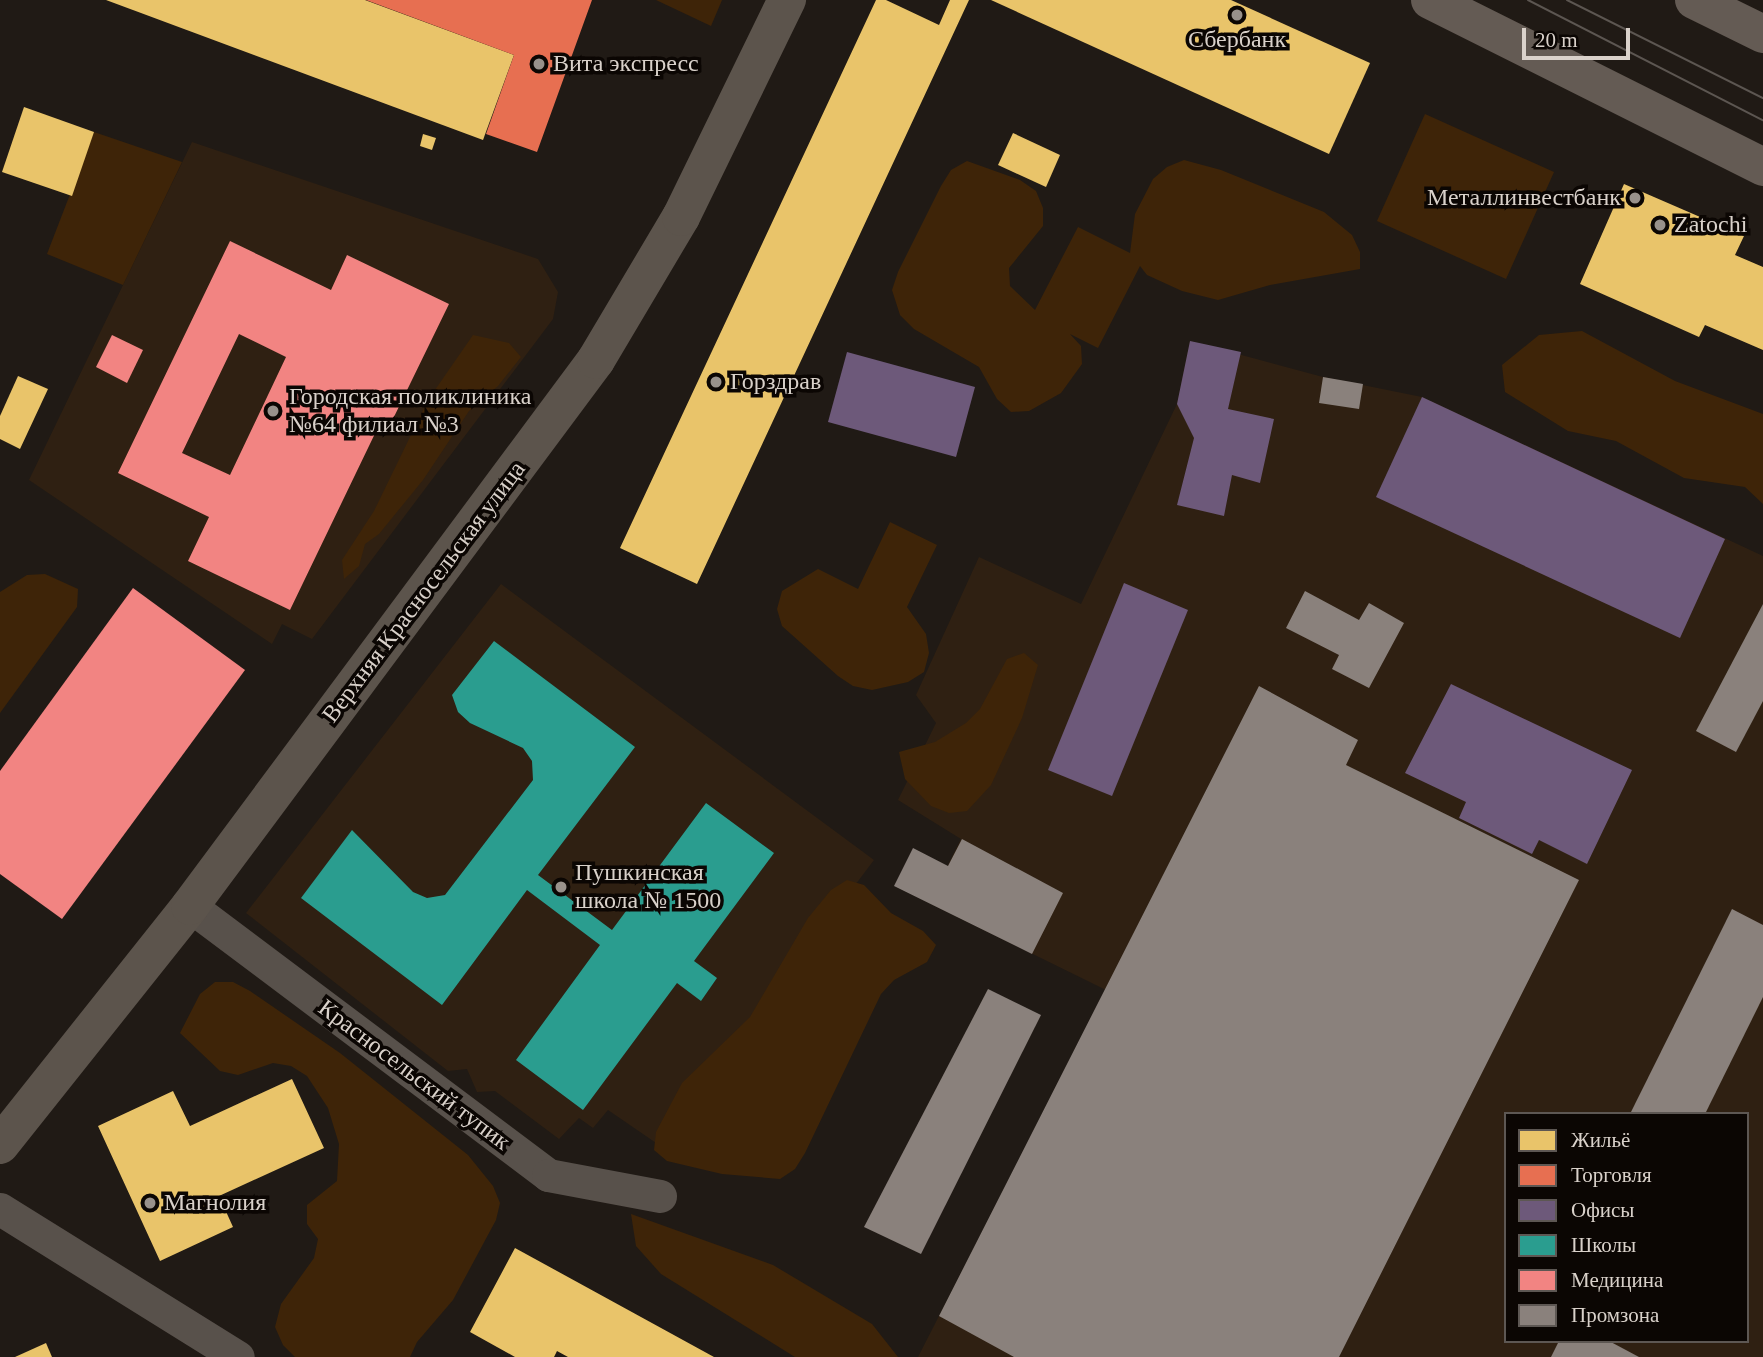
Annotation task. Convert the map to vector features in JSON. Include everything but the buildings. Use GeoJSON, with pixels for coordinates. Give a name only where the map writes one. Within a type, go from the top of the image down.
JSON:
{"type":"FeatureCollection","features":[{"type":"Feature","properties":{"kind":"main road"},"geometry":{"type":"LineString","coordinates":[[1430,0],[1763,167]]}},
{"type":"Feature","properties":{"kind":"main road"},"geometry":{"type":"LineString","coordinates":[[1694,0],[1763,34]]}},
{"type":"Feature","properties":{"kind":"street","name":"Верхняя Красносельская улица"},"geometry":{"type":"LineString","coordinates":[[0,1145],[190,906],[484,515],[616,329],[681,217],[787,0]]}},
{"type":"Feature","properties":{"kind":"street","name":"Красносельский тупик"},"geometry":{"type":"LineString","coordinates":[[190,906],[548,1175],[660,1196]]}},
{"type":"Feature","properties":{"kind":"street"},"geometry":{"type":"LineString","coordinates":[[0,1209],[239,1357]]}},
{"type":"Feature","properties":{"kind":"shaded area"},"geometry":{"type":"Polygon","coordinates":[[[656,0],[722,0],[711,26],[656,0]]]}},
{"type":"Feature","properties":{"kind":"shaded area"},"geometry":{"type":"Polygon","coordinates":[[[1425,114],[1554,172],[1506,279],[1377,221],[1425,114]]]}},
{"type":"Feature","properties":{"kind":"shaded area"},"geometry":{"type":"Polygon","coordinates":[[[94,132],[182,162],[123,285],[47,254],[94,132]]]}},
{"type":"Feature","properties":{"kind":"shaded area","name":"Городская поликлиника №64 филиал №3"},"geometry":{"type":"Polygon","coordinates":[[[192,142],[538,259],[558,292],[553,319],[312,639],[282,624],[272,644],[29,480],[192,142]]]}},
{"type":"Feature","properties":{"kind":"shaded area"},"geometry":{"type":"Polygon","coordinates":[[[1184,160],[1221,170],[1324,212],[1352,235],[1360,252],[1360,269],[1270,285],[1218,300],[1182,291],[1147,275],[1140,266],[1098,348],[1070,334],[1081,346],[1082,364],[1061,393],[1029,411],[1011,412],[997,399],[979,367],[914,329],[900,315],[892,290],[898,272],[941,186],[951,170],[967,161],[1020,180],[1036,191],[1043,208],[1043,226],[1009,268],[1010,286],[1035,310],[1078,227],[1130,253],[1135,214],[1153,179],[1167,167],[1184,160]]]}},
{"type":"Feature","properties":{"kind":"shaded area"},"geometry":{"type":"Polygon","coordinates":[[[1582,331],[1675,381],[1763,414],[1763,504],[1745,487],[1684,478],[1616,441],[1568,431],[1505,392],[1502,365],[1539,335],[1582,331]]]}},
{"type":"Feature","properties":{"kind":"shaded area"},"geometry":{"type":"Polygon","coordinates":[[[473,335],[509,343],[521,357],[498,386],[469,411],[423,480],[379,534],[365,544],[359,566],[344,579],[342,560],[374,511],[428,400],[473,335]]]}},
{"type":"Feature","properties":{"kind":"shaded area"},"geometry":{"type":"Polygon","coordinates":[[[1190,341],[1323,377],[1422,397],[1763,556],[1763,1357],[918,1357],[1106,990],[929,903],[961,839],[898,800],[936,723],[916,695],[979,557],[1081,604],[1177,404],[1190,341]]]}},
{"type":"Feature","properties":{"kind":"shaded area"},"geometry":{"type":"Polygon","coordinates":[[[890,522],[937,545],[907,607],[926,634],[929,653],[924,672],[908,682],[872,690],[853,686],[838,676],[782,626],[777,609],[782,591],[818,569],[858,589],[890,522]]]}},
{"type":"Feature","properties":{"kind":"shaded area"},"geometry":{"type":"Polygon","coordinates":[[[45,574],[78,589],[77,607],[0,713],[0,592],[27,575],[45,574]]]}},
{"type":"Feature","properties":{"kind":"shaded area","name":"Пушкинская школа № 1500"},"geometry":{"type":"Polygon","coordinates":[[[501,584],[874,860],[659,1145],[608,1110],[593,1128],[579,1118],[559,1139],[495,1091],[477,1092],[467,1069],[448,1071],[246,913],[501,584]]]}},
{"type":"Feature","properties":{"kind":"shaded area"},"geometry":{"type":"Polygon","coordinates":[[[1024,653],[1038,665],[1022,718],[991,785],[967,811],[949,813],[931,806],[905,779],[899,752],[935,742],[966,723],[980,709],[1007,659],[1024,653]]]}},
{"type":"Feature","properties":{"kind":"shaded area"},"geometry":{"type":"Polygon","coordinates":[[[847,880],[864,885],[891,913],[923,931],[936,945],[927,962],[894,980],[881,994],[795,1169],[780,1179],[722,1174],[667,1161],[654,1150],[656,1132],[682,1083],[750,1017],[808,918],[831,890],[847,880]]]}},
{"type":"Feature","properties":{"kind":"shaded area"},"geometry":{"type":"Polygon","coordinates":[[[215,982],[233,982],[250,991],[340,1053],[468,1155],[493,1186],[500,1203],[496,1220],[453,1300],[417,1342],[410,1357],[295,1357],[283,1345],[275,1327],[281,1304],[314,1258],[318,1239],[307,1224],[307,1205],[337,1181],[339,1144],[328,1108],[307,1076],[291,1066],[273,1063],[238,1075],[220,1071],[180,1033],[200,994],[215,982]]]}},
{"type":"Feature","properties":{"kind":"shaded area"},"geometry":{"type":"Polygon","coordinates":[[[631,1214],[773,1265],[872,1324],[898,1357],[795,1357],[661,1274],[636,1246],[631,1214]]]}},
{"type":"Feature","properties":{"kind":"tram line"},"geometry":{"type":"LineString","coordinates":[[1528,0],[1763,120]]}},
{"type":"Feature","properties":{"kind":"tram line"},"geometry":{"type":"LineString","coordinates":[[1567,0],[1763,98]]}},
{"type":"Feature","properties":{"kind":"place","name":"Сбербанк"},"geometry":{"type":"Point","coordinates":[1237,15]}},
{"type":"Feature","properties":{"kind":"place","name":"Вита экспресс"},"geometry":{"type":"Point","coordinates":[539,64]}},
{"type":"Feature","properties":{"kind":"place","name":"Металлинвестбанк"},"geometry":{"type":"Point","coordinates":[1635,198]}},
{"type":"Feature","properties":{"kind":"place","name":"Zatochi"},"geometry":{"type":"Point","coordinates":[1660,225]}},
{"type":"Feature","properties":{"kind":"place","name":"Горздрав"},"geometry":{"type":"Point","coordinates":[716,382]}},
{"type":"Feature","properties":{"kind":"place","name":"Городская поликлиника №64 филиал №3"},"geometry":{"type":"Point","coordinates":[273,411]}},
{"type":"Feature","properties":{"kind":"place","name":"Пушкинская школа № 1500"},"geometry":{"type":"Point","coordinates":[561,887]}},
{"type":"Feature","properties":{"kind":"place","name":"Магнолия"},"geometry":{"type":"Point","coordinates":[150,1203]}}]}
